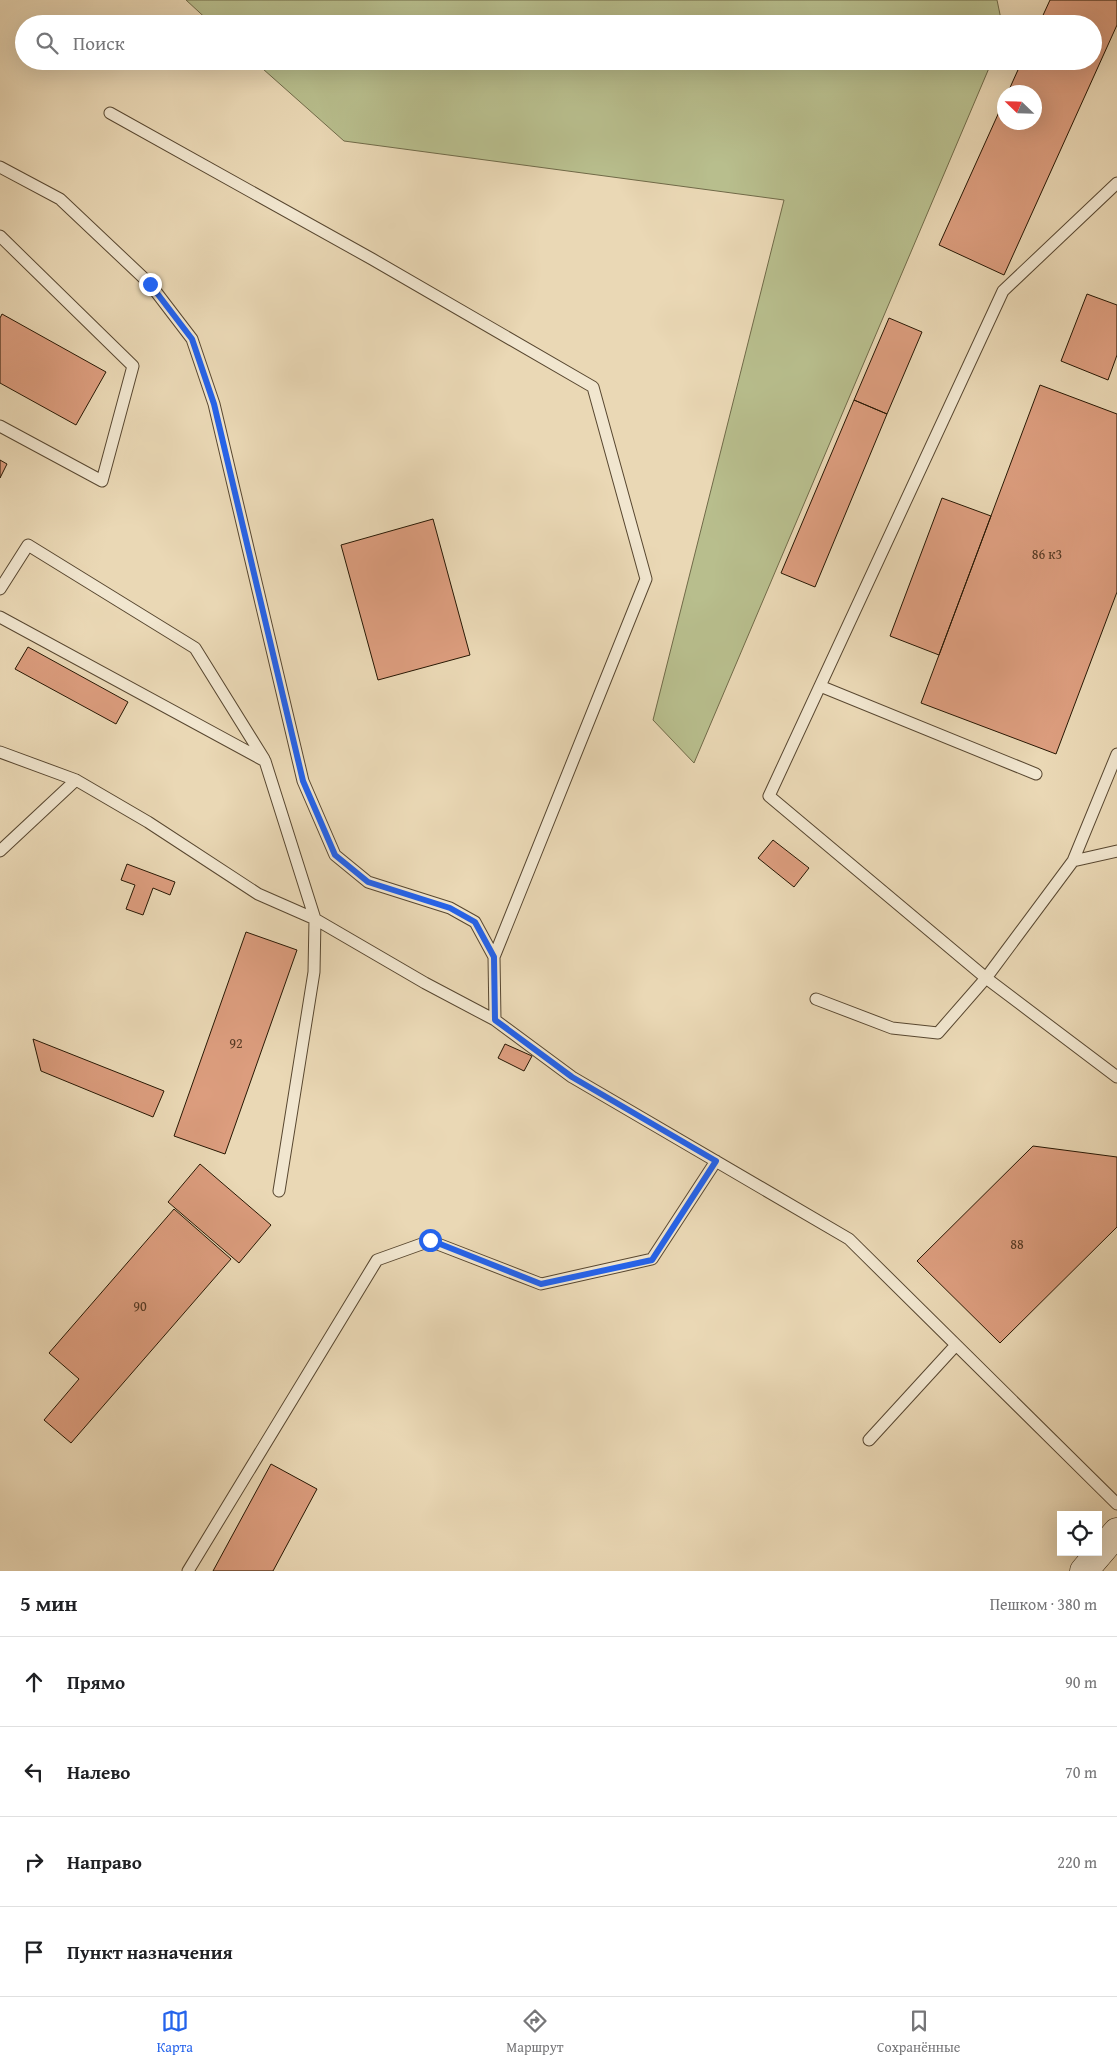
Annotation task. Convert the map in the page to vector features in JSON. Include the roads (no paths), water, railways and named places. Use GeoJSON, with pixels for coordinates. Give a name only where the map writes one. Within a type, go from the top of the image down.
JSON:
{"type":"FeatureCollection","features":[{"type":"Feature","properties":{"kind":"street"},"geometry":{"type":"LineString","coordinates":[[1084,1571],[1117,1532]]}},
{"type":"Feature","properties":{"kind":"lane"},"geometry":{"type":"LineString","coordinates":[[110,113],[372,259],[593,386],[646,579],[494,957],[495,1020]]}},
{"type":"Feature","properties":{"kind":"lane"},"geometry":{"type":"LineString","coordinates":[[0,166],[60,199],[150,284],[192,339],[214,404],[303,781],[335,855],[368,882],[450,908],[475,922],[494,957]]}},
{"type":"Feature","properties":{"kind":"lane"},"geometry":{"type":"LineString","coordinates":[[1117,183],[1003,291],[769,796],[986,978],[1117,1077]]}},
{"type":"Feature","properties":{"kind":"lane"},"geometry":{"type":"LineString","coordinates":[[0,236],[133,366],[102,481],[0,426]]}},
{"type":"Feature","properties":{"kind":"lane"},"geometry":{"type":"LineString","coordinates":[[0,589],[28,545],[195,648],[265,761],[314,918],[314,972],[279,1191]]}},
{"type":"Feature","properties":{"kind":"lane"},"geometry":{"type":"LineString","coordinates":[[0,617],[265,761]]}},
{"type":"Feature","properties":{"kind":"lane"},"geometry":{"type":"LineString","coordinates":[[820,686],[1036,774]]}},
{"type":"Feature","properties":{"kind":"lane"},"geometry":{"type":"LineString","coordinates":[[0,752],[76,780],[148,822],[258,894],[314,918],[495,1020],[572,1077],[849,1239],[1117,1504]]}},
{"type":"Feature","properties":{"kind":"lane"},"geometry":{"type":"LineString","coordinates":[[816,999],[892,1028],[938,1033],[986,978],[1073,861],[1117,754]]}},
{"type":"Feature","properties":{"kind":"lane"},"geometry":{"type":"LineString","coordinates":[[0,851],[76,780]]}},
{"type":"Feature","properties":{"kind":"lane"},"geometry":{"type":"LineString","coordinates":[[1073,861],[1117,851]]}},
{"type":"Feature","properties":{"kind":"lane"},"geometry":{"type":"LineString","coordinates":[[188,1571],[377,1260],[430,1240],[541,1284],[652,1260],[716,1161]]}},
{"type":"Feature","properties":{"kind":"lane"},"geometry":{"type":"LineString","coordinates":[[869,1440],[956,1345]]}}]}
